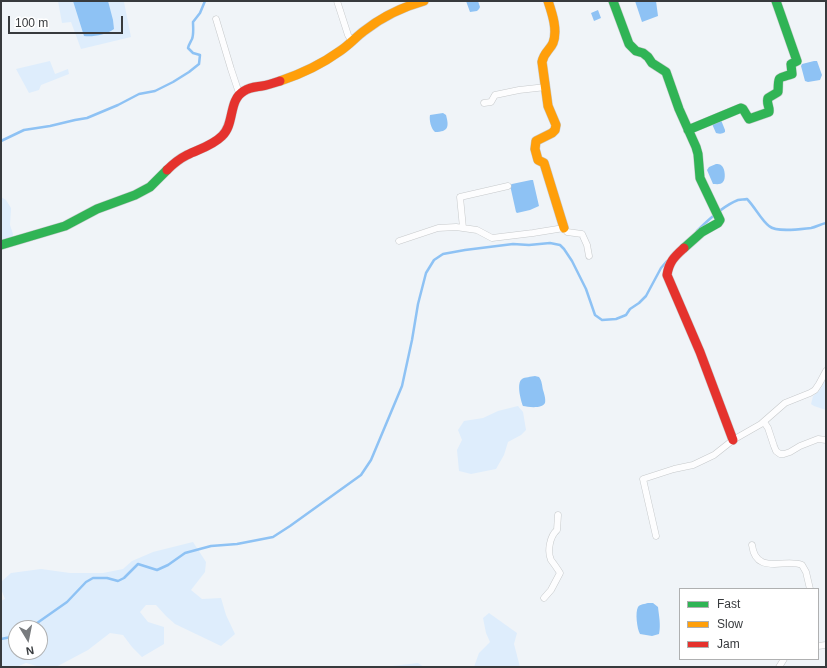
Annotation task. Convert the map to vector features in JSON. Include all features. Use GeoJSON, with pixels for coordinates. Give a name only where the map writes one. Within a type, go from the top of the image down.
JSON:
{"type":"FeatureCollection","features":[{"type":"Feature","properties":{"kind":"street"},"geometry":{"type":"LineString","coordinates":[[337,1],[348,35],[352,42]]}},
{"type":"Feature","properties":{"kind":"street"},"geometry":{"type":"LineString","coordinates":[[1,245],[67,226],[102,207],[146,190],[176,162],[188,154],[216,141],[224,135],[229,125],[235,100],[241,93],[246,90],[280,81],[320,64],[338,53],[373,24],[409,6],[424,1]]}},
{"type":"Feature","properties":{"kind":"street"},"geometry":{"type":"LineString","coordinates":[[548,1],[555,35],[554,42],[543,56],[542,62],[548,106],[556,125],[555,130],[552,133],[536,141],[534,150],[538,160],[544,163],[564,228],[567,232],[582,234],[587,245],[589,256]]}},
{"type":"Feature","properties":{"kind":"street"},"geometry":{"type":"LineString","coordinates":[[612,1],[629,44],[636,51],[643,53],[648,57],[652,62],[666,72],[668,76],[679,109],[696,147],[700,178],[720,220],[718,223],[702,232],[673,258],[668,268],[667,275],[700,352],[733,440]]}},
{"type":"Feature","properties":{"kind":"street"},"geometry":{"type":"LineString","coordinates":[[688,130],[741,108],[749,119],[769,112],[770,110],[767,102],[768,98],[778,92],[779,79],[792,74],[791,64],[797,61],[776,1]]}},
{"type":"Feature","properties":{"kind":"street"},"geometry":{"type":"LineString","coordinates":[[216,19],[238,90],[241,93]]}},
{"type":"Feature","properties":{"kind":"street"},"geometry":{"type":"LineString","coordinates":[[484,103],[491,102],[495,95],[519,90],[546,87]]}},
{"type":"Feature","properties":{"kind":"street"},"geometry":{"type":"LineString","coordinates":[[463,228],[460,197],[508,186]]}},
{"type":"Feature","properties":{"kind":"street"},"geometry":{"type":"LineString","coordinates":[[400,241],[438,228],[456,227],[477,230],[492,238],[564,228]]}},
{"type":"Feature","properties":{"kind":"street"},"geometry":{"type":"LineString","coordinates":[[656,536],[643,479],[674,469],[693,465],[721,451],[733,440],[764,422],[785,403],[815,390],[826,371]]}},
{"type":"Feature","properties":{"kind":"street"},"geometry":{"type":"LineString","coordinates":[[764,422],[768,428],[776,451],[780,454],[790,452],[800,446],[818,439],[826,440]]}},
{"type":"Feature","properties":{"kind":"street"},"geometry":{"type":"LineString","coordinates":[[544,598],[551,590],[560,573],[550,555],[552,537],[557,530],[558,515]]}},
{"type":"Feature","properties":{"kind":"street"},"geometry":{"type":"LineString","coordinates":[[752,545],[754,553],[758,559],[764,563],[772,565],[802,565],[806,572],[810,588]]}},
{"type":"Feature","properties":{"kind":"shaded area"},"geometry":{"type":"Polygon","coordinates":[[[58,1],[130,1],[124,2],[131,37],[81,49],[71,22],[62,23],[58,1]]]}},
{"type":"Feature","properties":{"kind":"shaded area"},"geometry":{"type":"Polygon","coordinates":[[[50,61],[55,74],[68,69],[69,74],[41,85],[39,90],[29,93],[16,69],[50,61]]]}},
{"type":"Feature","properties":{"kind":"shaded area"},"geometry":{"type":"Polygon","coordinates":[[[1,197],[6,200],[11,208],[10,225],[13,234],[11,244],[1,249],[1,197]]]}},
{"type":"Feature","properties":{"kind":"shaded area"},"geometry":{"type":"Polygon","coordinates":[[[826,378],[826,410],[811,404],[813,396],[820,390],[826,378]]]}},
{"type":"Feature","properties":{"kind":"shaded area"},"geometry":{"type":"Polygon","coordinates":[[[518,406],[523,412],[526,430],[521,435],[508,442],[504,455],[496,469],[471,474],[459,471],[457,450],[462,440],[458,430],[464,421],[483,418],[498,411],[518,406]]]}},
{"type":"Feature","properties":{"kind":"shaded area"},"geometry":{"type":"Polygon","coordinates":[[[193,542],[206,562],[205,572],[191,590],[202,599],[221,598],[226,615],[235,634],[221,646],[175,624],[156,605],[146,605],[140,612],[148,622],[164,627],[164,644],[142,657],[123,635],[110,633],[88,650],[56,667],[40,667],[26,663],[16,667],[1,667],[1,601],[5,599],[1,589],[1,582],[11,573],[41,569],[70,573],[103,573],[123,569],[132,561],[153,552],[193,542]]]}},
{"type":"Feature","properties":{"kind":"shaded area"},"geometry":{"type":"Polygon","coordinates":[[[489,613],[517,633],[514,644],[520,667],[474,667],[479,653],[490,642],[486,633],[483,618],[489,613]]]}},
{"type":"Feature","properties":{"kind":"shaded area"},"geometry":{"type":"Polygon","coordinates":[[[418,663],[424,667],[391,667],[392,666],[418,663]]]}},
{"type":"Feature","properties":{"kind":"water"},"geometry":{"type":"Polygon","coordinates":[[[73,1],[108,1],[114,29],[99,35],[84,36],[73,1]]]}},
{"type":"Feature","properties":{"kind":"water"},"geometry":{"type":"Polygon","coordinates":[[[466,1],[478,1],[480,7],[479,9],[477,11],[470,12],[466,1]]]}},
{"type":"Feature","properties":{"kind":"water"},"geometry":{"type":"Polygon","coordinates":[[[635,1],[656,1],[658,16],[642,22],[635,1]]]}},
{"type":"Feature","properties":{"kind":"water"},"geometry":{"type":"Polygon","coordinates":[[[598,10],[601,18],[594,21],[591,13],[598,10]]]}},
{"type":"Feature","properties":{"kind":"water"},"geometry":{"type":"Polygon","coordinates":[[[817,61],[822,75],[820,80],[805,81],[801,66],[802,64],[817,61]]]}},
{"type":"Feature","properties":{"kind":"water"},"geometry":{"type":"Polygon","coordinates":[[[443,113],[446,115],[448,122],[447,128],[440,132],[435,132],[432,129],[430,115],[443,113]]]}},
{"type":"Feature","properties":{"kind":"water"},"geometry":{"type":"Polygon","coordinates":[[[721,120],[725,132],[721,134],[716,133],[712,124],[721,120]]]}},
{"type":"Feature","properties":{"kind":"water"},"geometry":{"type":"Polygon","coordinates":[[[720,164],[723,167],[725,176],[724,181],[720,184],[713,184],[707,170],[709,167],[720,164]]]}},
{"type":"Feature","properties":{"kind":"water"},"geometry":{"type":"Polygon","coordinates":[[[533,180],[539,206],[517,213],[510,185],[533,180]]]}},
{"type":"Feature","properties":{"kind":"water"},"geometry":{"type":"Polygon","coordinates":[[[535,376],[539,377],[541,382],[545,403],[538,407],[523,406],[519,384],[520,381],[523,378],[535,376]]]}},
{"type":"Feature","properties":{"kind":"water"},"geometry":{"type":"Polygon","coordinates":[[[648,603],[653,603],[658,607],[660,627],[659,634],[652,636],[640,634],[637,620],[638,607],[648,603]]]}},
{"type":"Feature","properties":{"kind":"waterway"},"geometry":{"type":"LineString","coordinates":[[1,141],[24,130],[87,118],[139,94],[155,91],[189,72],[199,64],[200,55],[193,53],[188,48],[193,37],[193,22],[200,13],[205,1]]}},
{"type":"Feature","properties":{"kind":"waterway"},"geometry":{"type":"LineString","coordinates":[[697,231],[722,209],[738,200],[747,199],[763,220],[773,228],[783,230],[813,228],[826,223]]}},
{"type":"Feature","properties":{"kind":"waterway"},"geometry":{"type":"LineString","coordinates":[[41,620],[67,602],[86,582],[93,578],[107,578],[118,581],[124,578],[138,564],[157,570],[168,565],[185,553],[211,546],[237,544],[273,537],[361,475],[371,460],[402,386],[418,304],[426,273],[434,260],[443,254],[513,244],[529,245],[550,243],[560,245],[572,261],[586,289],[595,315],[602,320],[616,319],[626,315],[630,309],[646,296],[661,268],[667,261]]}},
{"type":"Feature","properties":{"kind":"waterway"},"geometry":{"type":"LineString","coordinates":[[1,639],[8,638]]}},
{"type":"Feature","properties":{"kind":"traffic: fast"},"geometry":{"type":"LineString","coordinates":[[613,1],[629,44],[636,51],[643,53],[652,63],[666,72],[679,109],[696,147],[700,178],[720,220],[718,223],[702,232],[684,248]]}},
{"type":"Feature","properties":{"kind":"traffic: fast"},"geometry":{"type":"LineString","coordinates":[[688,130],[741,108],[749,119],[769,112],[767,102],[768,98],[778,92],[779,79],[792,74],[791,64],[797,61],[776,1]]}},
{"type":"Feature","properties":{"kind":"traffic: fast"},"geometry":{"type":"LineString","coordinates":[[1,245],[65,226],[97,209],[135,195],[150,187],[167,170]]}},
{"type":"Feature","properties":{"kind":"traffic: slow"},"geometry":{"type":"LineString","coordinates":[[280,81],[303,72],[326,60],[343,49],[361,33],[385,17],[400,9],[424,1]]}},
{"type":"Feature","properties":{"kind":"traffic: slow"},"geometry":{"type":"LineString","coordinates":[[548,1],[554,22],[555,33],[553,43],[544,56],[542,62],[548,106],[556,125],[555,130],[552,133],[536,141],[535,149],[538,160],[544,163],[564,228]]}},
{"type":"Feature","properties":{"kind":"traffic: jam"},"geometry":{"type":"LineString","coordinates":[[167,170],[181,158],[210,145],[222,136],[229,125],[233,106],[239,95],[244,91],[280,81]]}},
{"type":"Feature","properties":{"kind":"traffic: jam"},"geometry":{"type":"LineString","coordinates":[[684,248],[672,260],[667,275],[700,352],[733,440]]}}]}
